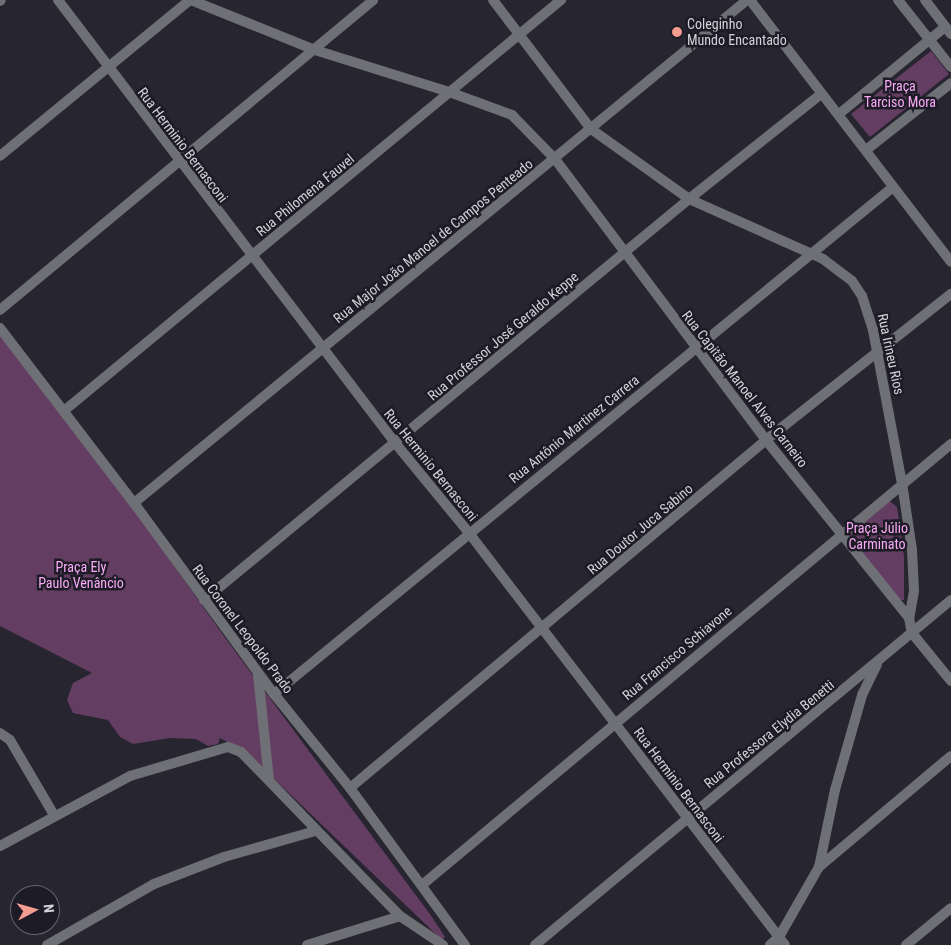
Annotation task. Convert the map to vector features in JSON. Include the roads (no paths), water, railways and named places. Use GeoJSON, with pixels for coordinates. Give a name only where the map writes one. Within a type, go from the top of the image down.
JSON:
{"type":"FeatureCollection","features":[{"type":"Feature","properties":{"kind":"street","name":"Rua Herminio Bernasconi"},"geometry":{"type":"LineString","coordinates":[[58,0],[107,68],[251,256],[396,444],[469,533],[782,941]]}},
{"type":"Feature","properties":{"kind":"street"},"geometry":{"type":"LineString","coordinates":[[0,156],[190,0],[314,50],[452,93]]}},
{"type":"Feature","properties":{"kind":"street"},"geometry":{"type":"LineString","coordinates":[[0,310],[180,163],[373,0]]}},
{"type":"Feature","properties":{"kind":"street"},"geometry":{"type":"LineString","coordinates":[[493,0],[591,129]]}},
{"type":"Feature","properties":{"kind":"street","name":"Rua Philomena Fauvel"},"geometry":{"type":"LineString","coordinates":[[65,410],[452,93],[561,0]]}},
{"type":"Feature","properties":{"kind":"street"},"geometry":{"type":"LineString","coordinates":[[749,0],[821,94],[839,114],[951,262]]}},
{"type":"Feature","properties":{"kind":"street","name":"Rua Major João Manoel de Campos Penteado"},"geometry":{"type":"LineString","coordinates":[[134,503],[749,0]]}},
{"type":"Feature","properties":{"kind":"street"},"geometry":{"type":"LineString","coordinates":[[898,0],[951,67]]}},
{"type":"Feature","properties":{"kind":"street"},"geometry":{"type":"LineString","coordinates":[[839,114],[930,39],[948,30],[925,0]]}},
{"type":"Feature","properties":{"kind":"street"},"geometry":{"type":"LineString","coordinates":[[866,150],[951,83]]}},
{"type":"Feature","properties":{"kind":"street","name":"Rua Capitão Manoel Alves Carneiro"},"geometry":{"type":"LineString","coordinates":[[452,93],[512,115],[555,159],[623,253],[766,440],[840,534],[910,618]]}},
{"type":"Feature","properties":{"kind":"street","name":"Rua Professor José Geraldo Keppe"},"geometry":{"type":"LineString","coordinates":[[204,600],[396,444],[623,253],[821,94]]}},
{"type":"Feature","properties":{"kind":"street","name":"Rua Irineu Rios"},"geometry":{"type":"LineString","coordinates":[[591,129],[689,199],[836,266],[852,281],[869,313],[902,483],[912,550],[914,591],[910,618]]}},
{"type":"Feature","properties":{"kind":"street","name":"Rua Antônio Martinez Carrera"},"geometry":{"type":"LineString","coordinates":[[274,694],[893,187]]}},
{"type":"Feature","properties":{"kind":"street","name":"Rua Doutor Juca Sabino"},"geometry":{"type":"LineString","coordinates":[[350,788],[543,629],[766,440],[951,294]]}},
{"type":"Feature","properties":{"kind":"street","name":"Rua Coronel Leopoldo Prado"},"geometry":{"type":"LineString","coordinates":[[0,328],[65,410],[258,673],[350,788],[465,945]]}},
{"type":"Feature","properties":{"kind":"street","name":"Rua Francisco Schiavone"},"geometry":{"type":"LineString","coordinates":[[422,885],[840,534],[951,444]]}},
{"type":"Feature","properties":{"kind":"street","name":"Rua Professora Elydia Benetti"},"geometry":{"type":"LineString","coordinates":[[535,945],[951,600]]}},
{"type":"Feature","properties":{"kind":"street"},"geometry":{"type":"LineString","coordinates":[[910,618],[912,633],[951,681]]}},
{"type":"Feature","properties":{"kind":"street"},"geometry":{"type":"LineString","coordinates":[[770,945],[782,941],[819,867],[835,790],[862,695],[879,661]]}},
{"type":"Feature","properties":{"kind":"street"},"geometry":{"type":"LineString","coordinates":[[258,673],[269,780]]}},
{"type":"Feature","properties":{"kind":"street"},"geometry":{"type":"LineString","coordinates":[[0,733],[10,740],[54,815]]}},
{"type":"Feature","properties":{"kind":"street"},"geometry":{"type":"LineString","coordinates":[[0,846],[54,815],[130,776],[228,747],[241,752],[315,831],[400,916],[443,945]]}},
{"type":"Feature","properties":{"kind":"street"},"geometry":{"type":"LineString","coordinates":[[819,867],[951,756]]}},
{"type":"Feature","properties":{"kind":"street"},"geometry":{"type":"LineString","coordinates":[[47,945],[154,884],[224,857],[315,831]]}},
{"type":"Feature","properties":{"kind":"street"},"geometry":{"type":"LineString","coordinates":[[906,945],[951,908]]}},
{"type":"Feature","properties":{"kind":"street"},"geometry":{"type":"LineString","coordinates":[[306,945],[400,916]]}},
{"type":"Feature","properties":{"kind":"place","name":"Coleginho Mundo Encantado"},"geometry":{"type":"Point","coordinates":[677,32]}},
{"type":"Feature","properties":{"kind":"park label","name":"Praça Tarciso Mora"},"geometry":{"type":"Point","coordinates":[900,94]}},
{"type":"Feature","properties":{"kind":"park label","name":"Praça Júlio Carminato"},"geometry":{"type":"Point","coordinates":[877,536]}},
{"type":"Feature","properties":{"kind":"park label","name":"Praça Ely Paulo Venâncio"},"geometry":{"type":"Point","coordinates":[81,576]}}]}
